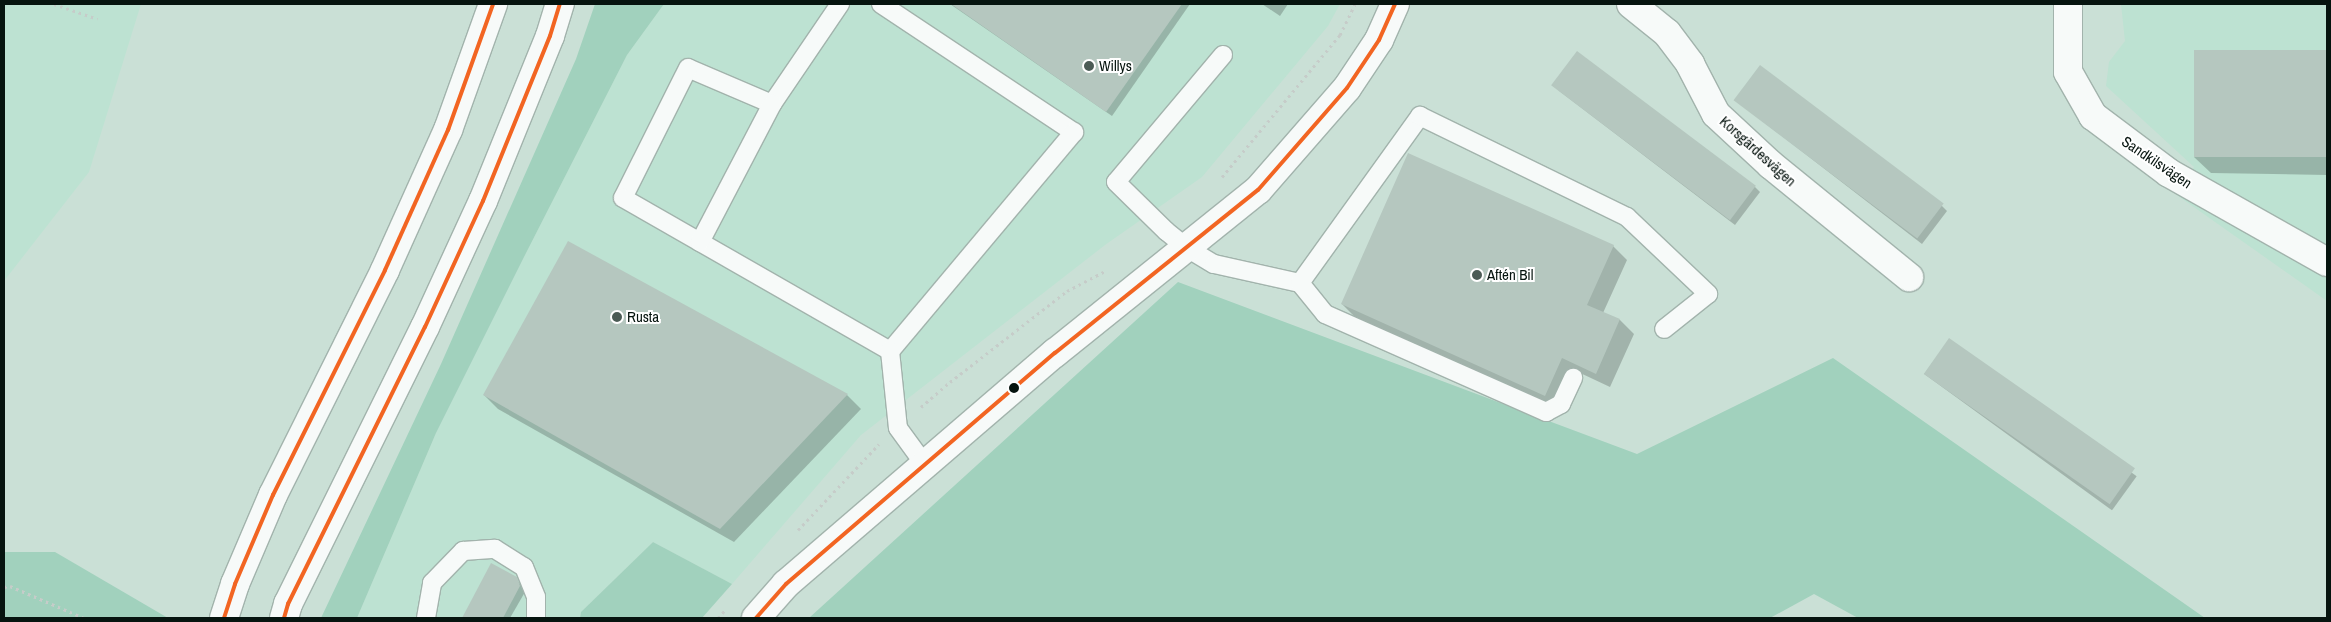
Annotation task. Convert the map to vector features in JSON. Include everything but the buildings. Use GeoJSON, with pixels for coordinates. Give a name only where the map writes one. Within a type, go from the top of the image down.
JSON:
{"type":"FeatureCollection","features":[{"type":"Feature","properties":{"kind":"street"},"geometry":{"type":"LineString","coordinates":[[224,618],[235,584],[273,495],[385,270],[448,130],[494,4]]}},
{"type":"Feature","properties":{"kind":"street"},"geometry":{"type":"LineString","coordinates":[[284,618],[288,604],[425,327],[483,201],[550,36],[560,4]]}},
{"type":"Feature","properties":{"kind":"street"},"geometry":{"type":"LineString","coordinates":[[756,618],[786,584],[1055,353],[1258,190],[1346,88],[1378,40],[1395,4]]}},
{"type":"Feature","properties":{"kind":"street","name":"Korsgärdesvägen"},"geometry":{"type":"LineString","coordinates":[[1631,4],[1667,33],[1690,64],[1716,114],[1771,165],[1909,276]]}},
{"type":"Feature","properties":{"kind":"street","name":"Sandkilsvägen"},"geometry":{"type":"LineString","coordinates":[[2068,4],[2068,72],[2093,116],[2169,173],[2327,262]]}},
{"type":"Feature","properties":{"kind":"lane"},"geometry":{"type":"LineString","coordinates":[[700,242],[772,104],[840,4]]}},
{"type":"Feature","properties":{"kind":"lane"},"geometry":{"type":"LineString","coordinates":[[880,4],[1074,132],[890,351],[898,428],[924,465]]}},
{"type":"Feature","properties":{"kind":"lane"},"geometry":{"type":"LineString","coordinates":[[1223,55],[1116,182],[1166,231],[1187,248],[1214,264],[1300,284],[1325,314],[1546,412],[1561,404],[1573,378]]}},
{"type":"Feature","properties":{"kind":"lane"},"geometry":{"type":"LineString","coordinates":[[772,104],[688,68],[623,198],[890,351]]}},
{"type":"Feature","properties":{"kind":"lane"},"geometry":{"type":"LineString","coordinates":[[1300,284],[1420,116],[1627,217],[1708,294],[1664,329]]}},
{"type":"Feature","properties":{"kind":"lane"},"geometry":{"type":"LineString","coordinates":[[426,618],[432,583],[463,551],[495,549],[524,567],[536,597],[536,618]]}},
{"type":"Feature","properties":{"kind":"path"},"geometry":{"type":"LineString","coordinates":[[54,4],[98,19]]}},
{"type":"Feature","properties":{"kind":"path"},"geometry":{"type":"LineString","coordinates":[[1216,183],[1340,35],[1355,4]]}},
{"type":"Feature","properties":{"kind":"path"},"geometry":{"type":"LineString","coordinates":[[797,531],[869,452],[950,382],[1067,291],[1115,265]]}},
{"type":"Feature","properties":{"kind":"path"},"geometry":{"type":"LineString","coordinates":[[4,587],[10,586],[84,618]]}},
{"type":"Feature","properties":{"kind":"path"},"geometry":{"type":"LineString","coordinates":[[718,618],[731,604]]}},
{"type":"Feature","properties":{"kind":"shaded area"},"geometry":{"type":"Polygon","coordinates":[[[4,4],[141,4],[89,172],[4,281],[4,4]]]}},
{"type":"Feature","properties":{"kind":"shaded area"},"geometry":{"type":"Polygon","coordinates":[[[595,4],[664,4],[627,55],[436,433],[357,618],[321,618],[441,364],[576,59],[595,4]]]}},
{"type":"Feature","properties":{"kind":"shaded area"},"geometry":{"type":"Polygon","coordinates":[[[664,4],[1340,4],[1328,26],[1202,177],[1105,245],[861,435],[732,584],[653,542],[581,612],[580,618],[357,618],[436,433],[524,257],[627,55],[664,4]]]}},
{"type":"Feature","properties":{"kind":"shaded area"},"geometry":{"type":"Polygon","coordinates":[[[2121,4],[2327,4],[2327,301],[2174,193],[2194,167],[2106,86],[2109,62],[2125,41],[2121,4]]]}},
{"type":"Feature","properties":{"kind":"shaded area"},"geometry":{"type":"Polygon","coordinates":[[[1178,282],[1637,454],[1833,358],[2205,618],[1858,618],[1814,594],[1770,618],[809,618],[1178,282]]]}},
{"type":"Feature","properties":{"kind":"shaded area"},"geometry":{"type":"Polygon","coordinates":[[[653,542],[732,584],[702,618],[580,618],[581,612],[653,542]]]}},
{"type":"Feature","properties":{"kind":"shaded area"},"geometry":{"type":"Polygon","coordinates":[[[4,552],[55,552],[168,618],[4,618],[4,552]]]}},
{"type":"Feature","properties":{"kind":"transit line"},"geometry":{"type":"LineString","coordinates":[[224,618],[235,584],[273,495],[385,270],[448,130],[493,4]]}},
{"type":"Feature","properties":{"kind":"transit line"},"geometry":{"type":"LineString","coordinates":[[284,618],[288,604],[425,327],[483,201],[550,36],[560,4]]}},
{"type":"Feature","properties":{"kind":"transit line"},"geometry":{"type":"LineString","coordinates":[[756,618],[786,584],[1055,353],[1258,190],[1347,88],[1379,40],[1395,4]]}},
{"type":"Feature","properties":{"kind":"place","name":"Willys"},"geometry":{"type":"Point","coordinates":[1089,66]}},
{"type":"Feature","properties":{"kind":"place","name":"Aftén Bil"},"geometry":{"type":"Point","coordinates":[1477,275]}},
{"type":"Feature","properties":{"kind":"place","name":"Rusta"},"geometry":{"type":"Point","coordinates":[617,317]}}]}
